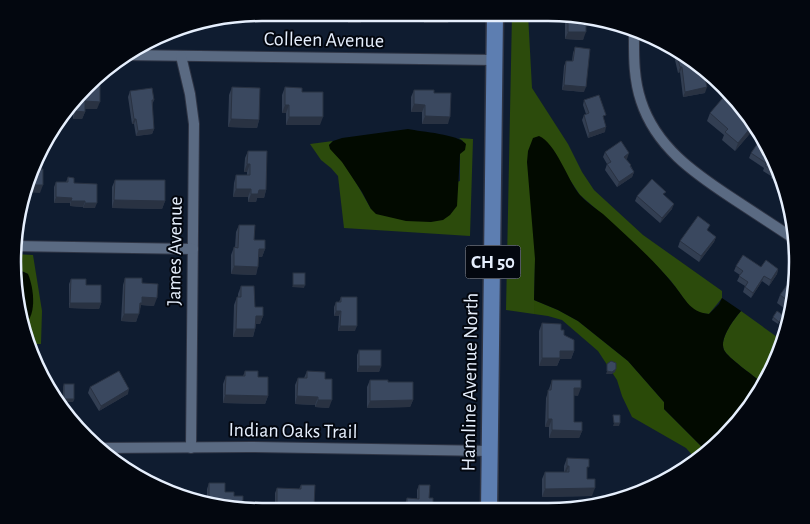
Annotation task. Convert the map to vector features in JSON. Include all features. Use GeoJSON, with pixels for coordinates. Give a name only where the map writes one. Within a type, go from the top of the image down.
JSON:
{"type":"FeatureCollection","features":[{"type":"Feature","properties":{"kind":"main road","name":"Hamline Avenue North"},"geometry":{"type":"LineString","coordinates":[[489,503],[495,21]]}},
{"type":"Feature","properties":{"kind":"street"},"geometry":{"type":"LineString","coordinates":[[634,38],[635,72],[640,100],[650,123],[664,142],[676,157],[695,173],[787,234]]}},
{"type":"Feature","properties":{"kind":"street","name":"Colleen Avenue"},"geometry":{"type":"LineString","coordinates":[[140,55],[495,60]]}},
{"type":"Feature","properties":{"kind":"street","name":"James Avenue"},"geometry":{"type":"LineString","coordinates":[[181,56],[190,94],[194,124],[191,448]]}},
{"type":"Feature","properties":{"kind":"street"},"geometry":{"type":"LineString","coordinates":[[22,246],[192,249]]}},
{"type":"Feature","properties":{"kind":"street","name":"Indian Oaks Trail"},"geometry":{"type":"LineString","coordinates":[[109,448],[249,447],[490,451]]}},
{"type":"Feature","properties":{"kind":"green space"},"geometry":{"type":"Polygon","coordinates":[[[512,21],[528,21],[532,88],[568,144],[582,172],[594,190],[643,235],[722,291],[722,298],[709,314],[699,313],[690,307],[671,281],[657,266],[580,195],[566,174],[535,259],[534,314],[506,310],[512,21]]]}},
{"type":"Feature","properties":{"kind":"green space"},"geometry":{"type":"Polygon","coordinates":[[[459,138],[473,139],[470,236],[344,228],[338,176],[321,160],[310,144],[333,141],[329,145],[348,169],[371,209],[460,181],[460,154],[463,141],[459,138]]]}},
{"type":"Feature","properties":{"kind":"green space"},"geometry":{"type":"Polygon","coordinates":[[[21,254],[33,255],[42,311],[41,344],[36,344],[25,304],[28,274],[22,271],[21,254]]]}},
{"type":"Feature","properties":{"kind":"green space"},"geometry":{"type":"Polygon","coordinates":[[[534,300],[578,321],[628,361],[664,402],[664,409],[702,447],[692,455],[686,448],[632,417],[617,380],[598,351],[562,320],[534,314],[534,300]]]}},
{"type":"Feature","properties":{"kind":"green space"},"geometry":{"type":"Polygon","coordinates":[[[741,311],[777,337],[758,379],[735,362],[724,350],[725,335],[741,311]]]}},
{"type":"Feature","properties":{"kind":"shaded area"},"geometry":{"type":"Polygon","coordinates":[[[408,129],[456,138],[466,144],[465,150],[460,154],[457,206],[443,220],[431,222],[406,221],[376,214],[329,145],[333,141],[342,138],[408,129]]]}},
{"type":"Feature","properties":{"kind":"shaded area"},"geometry":{"type":"Polygon","coordinates":[[[539,136],[545,140],[556,153],[579,194],[648,257],[692,307],[702,313],[709,314],[722,298],[741,311],[725,335],[724,350],[735,362],[758,379],[739,409],[702,447],[664,409],[664,402],[628,361],[578,321],[534,300],[535,259],[527,162],[528,151],[533,138],[539,136]]]}},
{"type":"Feature","properties":{"kind":"shaded area"},"geometry":{"type":"Polygon","coordinates":[[[22,271],[28,274],[32,287],[33,303],[28,320],[23,293],[22,271]]]}},
{"type":"Feature","properties":{"kind":"building"},"geometry":{"type":"Polygon","coordinates":[[[568,22],[586,24],[586,32],[568,32],[568,22]]]}},
{"type":"Feature","properties":{"kind":"building"},"geometry":{"type":"Polygon","coordinates":[[[575,47],[590,49],[586,87],[564,85],[566,61],[573,61],[575,47]]]}},
{"type":"Feature","properties":{"kind":"building"},"geometry":{"type":"Polygon","coordinates":[[[678,60],[705,80],[707,87],[685,92],[682,67],[680,67],[678,60]]]}},
{"type":"Feature","properties":{"kind":"building"},"geometry":{"type":"Polygon","coordinates":[[[100,85],[100,102],[85,101],[85,112],[76,111],[81,103],[100,85]]]}},
{"type":"Feature","properties":{"kind":"building"},"geometry":{"type":"Polygon","coordinates":[[[232,87],[260,88],[259,120],[231,119],[232,87]]]}},
{"type":"Feature","properties":{"kind":"building"},"geometry":{"type":"Polygon","coordinates":[[[285,87],[302,88],[302,92],[323,92],[323,117],[289,117],[289,105],[285,105],[285,87]]]}},
{"type":"Feature","properties":{"kind":"building"},"geometry":{"type":"Polygon","coordinates":[[[152,88],[154,129],[138,131],[136,119],[134,119],[130,91],[152,88]]]}},
{"type":"Feature","properties":{"kind":"building"},"geometry":{"type":"Polygon","coordinates":[[[414,90],[434,90],[434,93],[451,93],[450,117],[425,116],[425,105],[414,104],[414,90]]]}},
{"type":"Feature","properties":{"kind":"building"},"geometry":{"type":"Polygon","coordinates":[[[599,95],[606,115],[603,116],[606,127],[589,133],[584,115],[589,113],[584,100],[599,95]]]}},
{"type":"Feature","properties":{"kind":"building"},"geometry":{"type":"Polygon","coordinates":[[[723,97],[749,130],[738,143],[725,132],[728,129],[710,113],[723,97]]]}},
{"type":"Feature","properties":{"kind":"building"},"geometry":{"type":"Polygon","coordinates":[[[621,141],[629,153],[624,157],[634,172],[619,182],[607,164],[611,162],[605,152],[621,141]]]}},
{"type":"Feature","properties":{"kind":"building"},"geometry":{"type":"Polygon","coordinates":[[[757,144],[769,168],[765,166],[766,163],[751,153],[757,144]]]}},
{"type":"Feature","properties":{"kind":"building"},"geometry":{"type":"Polygon","coordinates":[[[248,151],[267,151],[266,190],[259,190],[258,194],[251,194],[251,189],[236,189],[236,175],[250,175],[250,164],[247,164],[248,151]]]}},
{"type":"Feature","properties":{"kind":"building"},"geometry":{"type":"Polygon","coordinates":[[[40,169],[43,169],[43,185],[34,185],[40,169]]]}},
{"type":"Feature","properties":{"kind":"building"},"geometry":{"type":"Polygon","coordinates":[[[68,177],[74,178],[74,183],[97,184],[97,203],[71,201],[72,198],[56,197],[56,182],[68,182],[68,177]]]}},
{"type":"Feature","properties":{"kind":"building"},"geometry":{"type":"Polygon","coordinates":[[[652,179],[666,192],[663,194],[674,204],[662,218],[637,196],[652,179]]]}},
{"type":"Feature","properties":{"kind":"building"},"geometry":{"type":"Polygon","coordinates":[[[115,180],[165,180],[165,201],[114,200],[115,180]]]}},
{"type":"Feature","properties":{"kind":"building"},"geometry":{"type":"Polygon","coordinates":[[[698,216],[710,225],[707,230],[716,237],[701,256],[680,241],[698,216]]]}},
{"type":"Feature","properties":{"kind":"building"},"geometry":{"type":"Polygon","coordinates":[[[239,225],[255,225],[254,240],[265,240],[265,249],[259,249],[258,267],[234,266],[234,247],[238,248],[239,225]]]}},
{"type":"Feature","properties":{"kind":"building"},"geometry":{"type":"Polygon","coordinates":[[[743,255],[761,267],[766,260],[778,269],[771,280],[764,276],[753,293],[745,287],[748,282],[739,276],[743,271],[736,266],[743,255]]]}},
{"type":"Feature","properties":{"kind":"building"},"geometry":{"type":"Polygon","coordinates":[[[293,273],[305,273],[305,285],[293,285],[293,273]]]}},
{"type":"Feature","properties":{"kind":"building"},"geometry":{"type":"Polygon","coordinates":[[[125,278],[142,278],[142,283],[158,284],[157,298],[142,297],[139,314],[124,314],[125,278]]]}},
{"type":"Feature","properties":{"kind":"building"},"geometry":{"type":"Polygon","coordinates":[[[71,279],[86,279],[86,285],[101,285],[101,303],[70,303],[71,279]]]}},
{"type":"Feature","properties":{"kind":"building"},"geometry":{"type":"Polygon","coordinates":[[[788,284],[786,299],[780,295],[788,284]]]}},
{"type":"Feature","properties":{"kind":"building"},"geometry":{"type":"Polygon","coordinates":[[[241,286],[254,286],[255,307],[263,307],[263,316],[256,316],[255,329],[236,329],[237,297],[241,297],[241,286]]]}},
{"type":"Feature","properties":{"kind":"building"},"geometry":{"type":"Polygon","coordinates":[[[341,297],[357,297],[357,326],[340,326],[341,311],[336,311],[336,302],[341,302],[341,297]]]}},
{"type":"Feature","properties":{"kind":"building"},"geometry":{"type":"Polygon","coordinates":[[[777,311],[783,315],[779,322],[773,317],[777,311]]]}},
{"type":"Feature","properties":{"kind":"building"},"geometry":{"type":"Polygon","coordinates":[[[542,323],[561,324],[561,330],[564,330],[564,335],[574,340],[574,351],[560,351],[560,358],[542,358],[542,323]]]}},
{"type":"Feature","properties":{"kind":"building"},"geometry":{"type":"Polygon","coordinates":[[[359,350],[381,350],[381,366],[359,366],[359,350]]]}},
{"type":"Feature","properties":{"kind":"building"},"geometry":{"type":"Polygon","coordinates":[[[611,361],[616,363],[616,369],[612,372],[607,371],[607,364],[611,361]]]}},
{"type":"Feature","properties":{"kind":"building"},"geometry":{"type":"Polygon","coordinates":[[[119,371],[129,389],[101,406],[90,387],[119,371]]]}},
{"type":"Feature","properties":{"kind":"building"},"geometry":{"type":"Polygon","coordinates":[[[245,371],[258,371],[258,377],[268,377],[268,396],[225,395],[226,376],[245,376],[245,371]]]}},
{"type":"Feature","properties":{"kind":"building"},"geometry":{"type":"Polygon","coordinates":[[[307,371],[325,372],[325,379],[332,379],[332,400],[318,400],[318,397],[297,396],[298,378],[307,378],[307,371]]]}},
{"type":"Feature","properties":{"kind":"building"},"geometry":{"type":"Polygon","coordinates":[[[370,380],[413,382],[413,400],[370,401],[370,380]]]}},
{"type":"Feature","properties":{"kind":"building"},"geometry":{"type":"Polygon","coordinates":[[[552,380],[581,380],[581,388],[574,388],[574,422],[582,422],[582,431],[552,430],[552,419],[548,419],[548,390],[551,390],[552,380]]]}},
{"type":"Feature","properties":{"kind":"building"},"geometry":{"type":"Polygon","coordinates":[[[64,384],[74,384],[74,399],[64,399],[64,384]]]}},
{"type":"Feature","properties":{"kind":"building"},"geometry":{"type":"Polygon","coordinates":[[[613,415],[620,415],[620,423],[614,423],[613,415]]]}},
{"type":"Feature","properties":{"kind":"building"},"geometry":{"type":"Polygon","coordinates":[[[567,458],[589,459],[587,479],[595,479],[595,488],[545,489],[545,472],[569,472],[567,458]]]}},
{"type":"Feature","properties":{"kind":"building"},"geometry":{"type":"Polygon","coordinates":[[[209,483],[225,483],[225,492],[234,492],[234,496],[243,496],[243,502],[231,501],[209,497],[209,483]]]}},
{"type":"Feature","properties":{"kind":"building"},"geometry":{"type":"Polygon","coordinates":[[[301,485],[315,485],[314,503],[277,503],[277,488],[301,489],[301,485]]]}},
{"type":"Feature","properties":{"kind":"building"},"geometry":{"type":"Polygon","coordinates":[[[419,485],[430,485],[429,498],[433,498],[433,503],[407,503],[407,498],[419,499],[419,485]]]}}]}
